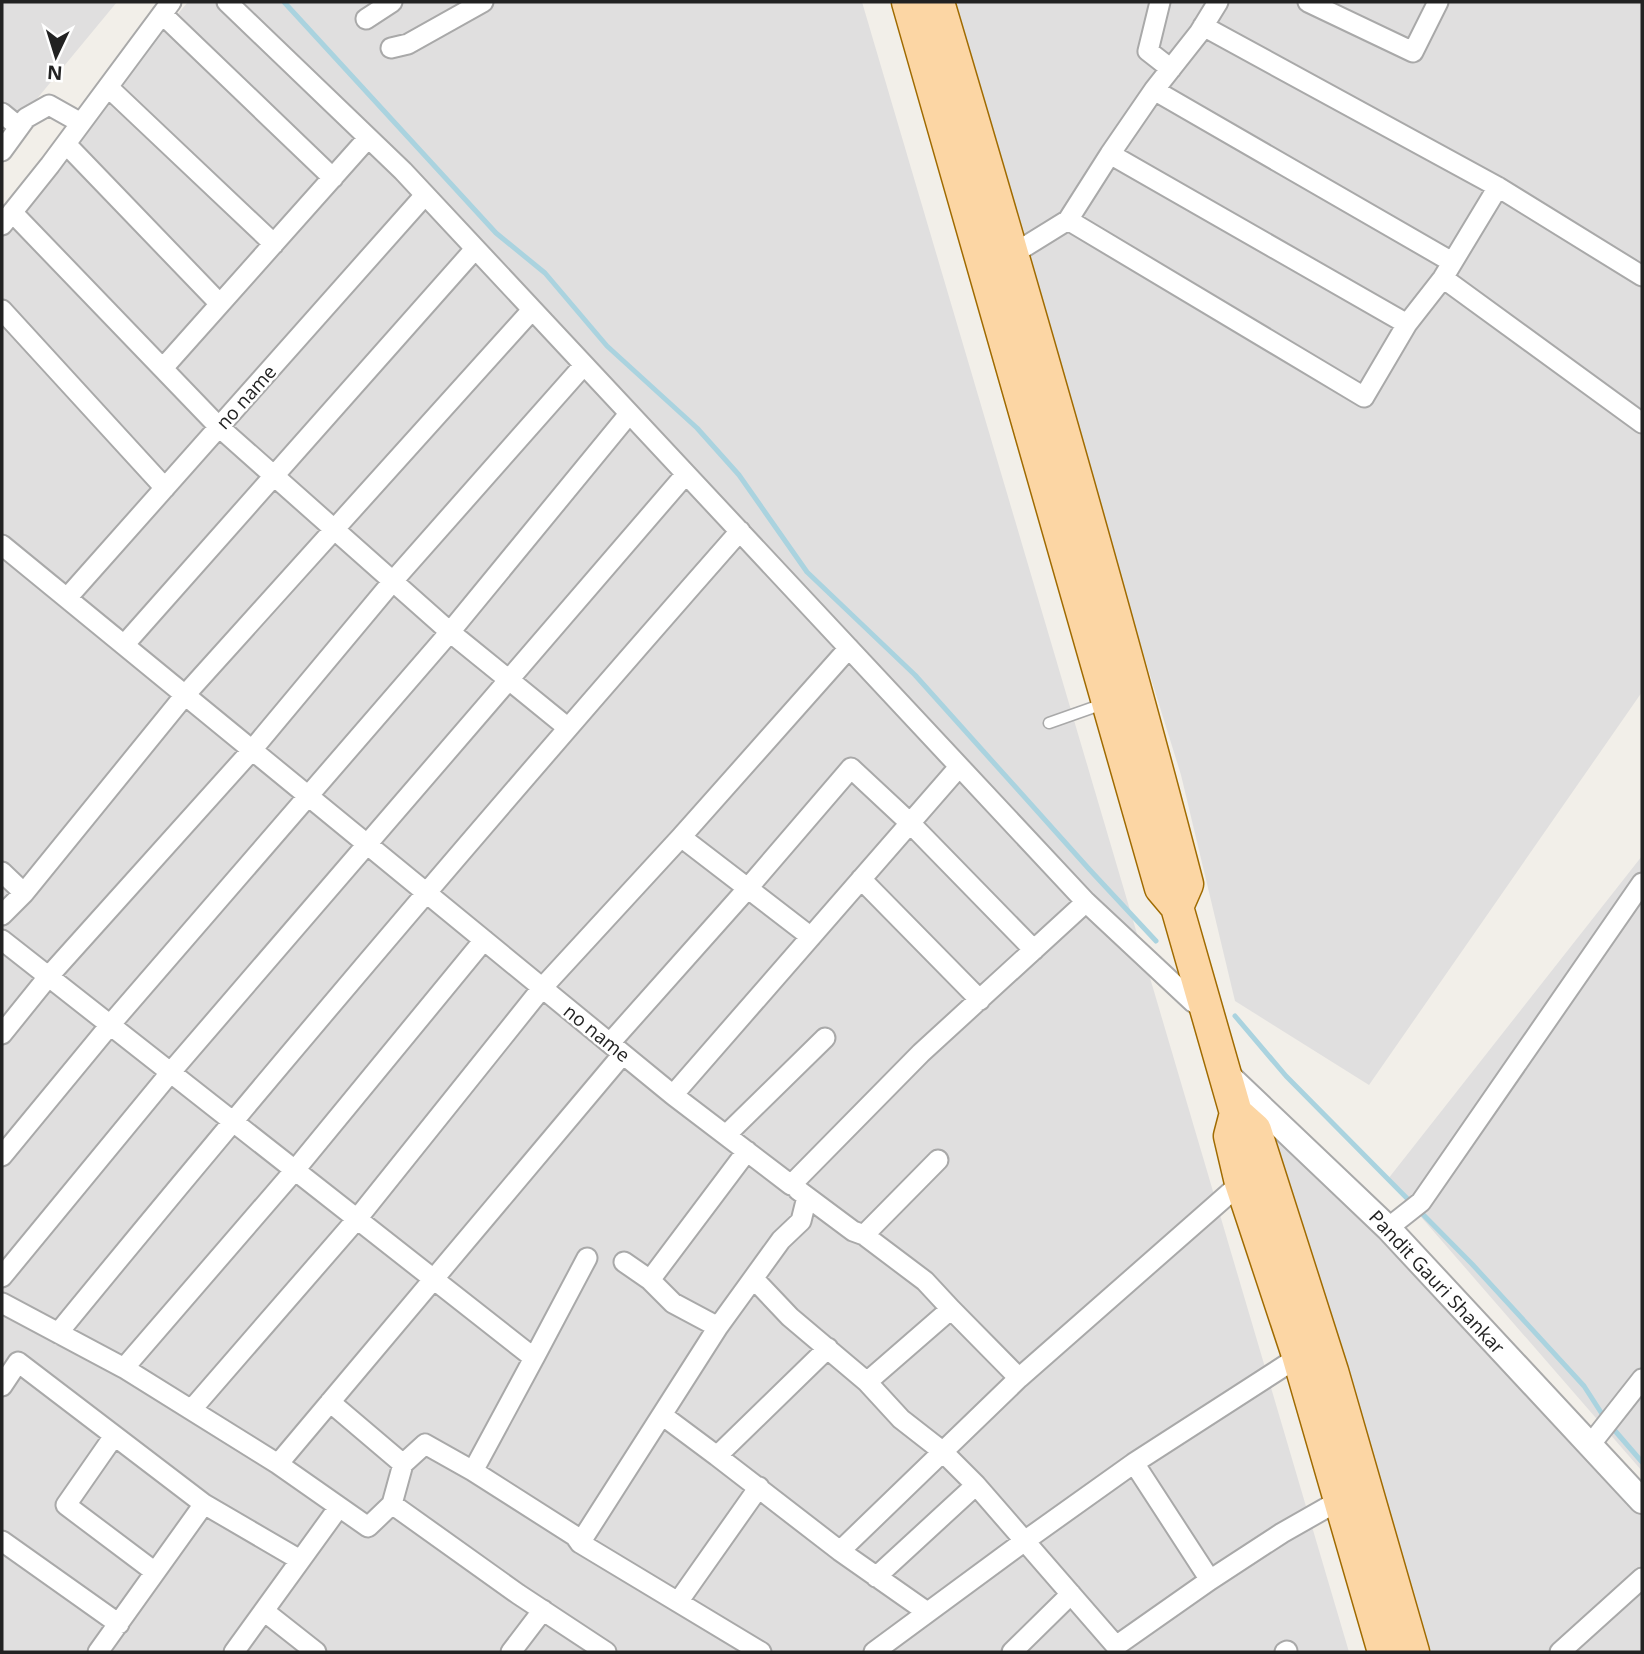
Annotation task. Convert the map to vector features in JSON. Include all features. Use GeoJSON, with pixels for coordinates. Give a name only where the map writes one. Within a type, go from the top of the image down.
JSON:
{"type":"FeatureCollection","features":[{"type":"Feature","properties":{"kind":"main road"},"geometry":{"type":"LineString","coordinates":[[908,2],[999,258]]}},
{"type":"Feature","properties":{"kind":"main road"},"geometry":{"type":"LineString","coordinates":[[938,2],[999,258],[1123,698],[1161,888],[1177,907],[1236,1114],[1230,1136],[1241,1183],[1311,1350]]}},
{"type":"Feature","properties":{"kind":"main road"},"geometry":{"type":"LineString","coordinates":[[1236,1114],[1255,1130],[1311,1350],[1353,1494],[1413,1652]]}},
{"type":"Feature","properties":{"kind":"main road"},"geometry":{"type":"LineString","coordinates":[[1353,1494],[1384,1652]]}},
{"type":"Feature","properties":{"kind":"street"},"geometry":{"type":"LineString","coordinates":[[227,2],[425,195],[1086,902],[1193,1002],[1205,1009]]}},
{"type":"Feature","properties":{"kind":"street"},"geometry":{"type":"LineString","coordinates":[[366,19],[392,2]]}},
{"type":"Feature","properties":{"kind":"street"},"geometry":{"type":"LineString","coordinates":[[391,48],[408,44],[483,2]]}},
{"type":"Feature","properties":{"kind":"street"},"geometry":{"type":"LineString","coordinates":[[1160,2],[1148,51],[1171,69]]}},
{"type":"Feature","properties":{"kind":"street"},"geometry":{"type":"LineString","coordinates":[[999,258],[1068,220],[1154,90],[1218,2]]}},
{"type":"Feature","properties":{"kind":"street"},"geometry":{"type":"LineString","coordinates":[[1308,2],[1413,52],[1438,2]]}},
{"type":"Feature","properties":{"kind":"street"},"geometry":{"type":"LineString","coordinates":[[333,178],[166,8],[66,144],[7,218],[163,368],[219,426],[274,476],[450,632],[567,727]]}},
{"type":"Feature","properties":{"kind":"street"},"geometry":{"type":"LineString","coordinates":[[1203,26],[1498,187],[1642,276]]}},
{"type":"Feature","properties":{"kind":"street"},"geometry":{"type":"LineString","coordinates":[[108,86],[274,244]]}},
{"type":"Feature","properties":{"kind":"street"},"geometry":{"type":"LineString","coordinates":[[1154,90],[1447,270],[1642,423]]}},
{"type":"Feature","properties":{"kind":"street"},"geometry":{"type":"LineString","coordinates":[[2,151],[26,118],[49,105],[81,123]]}},
{"type":"Feature","properties":{"kind":"street"},"geometry":{"type":"LineString","coordinates":[[2,113],[19,127]]}},
{"type":"Feature","properties":{"kind":"street"},"geometry":{"type":"LineString","coordinates":[[163,368],[368,138]]}},
{"type":"Feature","properties":{"kind":"street"},"geometry":{"type":"LineString","coordinates":[[66,144],[220,304]]}},
{"type":"Feature","properties":{"kind":"street"},"geometry":{"type":"LineString","coordinates":[[1110,154],[1407,324]]}},
{"type":"Feature","properties":{"kind":"street"},"geometry":{"type":"LineString","coordinates":[[1068,220],[1364,397],[1407,324],[1447,270],[1498,187]]}},
{"type":"Feature","properties":{"kind":"street","name":"no name"},"geometry":{"type":"LineString","coordinates":[[67,598],[425,195]]}},
{"type":"Feature","properties":{"kind":"street"},"geometry":{"type":"LineString","coordinates":[[124,645],[475,248]]}},
{"type":"Feature","properties":{"kind":"street"},"geometry":{"type":"LineString","coordinates":[[2,310],[165,488]]}},
{"type":"Feature","properties":{"kind":"street"},"geometry":{"type":"LineString","coordinates":[[2,915],[24,893],[185,695],[532,310]]}},
{"type":"Feature","properties":{"kind":"street"},"geometry":{"type":"LineString","coordinates":[[2,1034],[48,977],[252,750],[393,581],[584,365]]}},
{"type":"Feature","properties":{"kind":"street"},"geometry":{"type":"LineString","coordinates":[[2,1156],[110,1025],[450,632],[629,414]]}},
{"type":"Feature","properties":{"kind":"street"},"geometry":{"type":"LineString","coordinates":[[2,1277],[170,1073],[686,474]]}},
{"type":"Feature","properties":{"kind":"street"},"geometry":{"type":"LineString","coordinates":[[58,1333],[232,1121],[567,727],[740,531]]}},
{"type":"Feature","properties":{"kind":"street","name":"no name"},"geometry":{"type":"LineString","coordinates":[[2,545],[674,1095],[807,1197],[853,1231],[864,1235],[925,1282],[1019,1378]]}},
{"type":"Feature","properties":{"kind":"street"},"geometry":{"type":"LineString","coordinates":[[192,1409],[357,1219],[542,988],[849,648]]}},
{"type":"Feature","properties":{"kind":"street"},"geometry":{"type":"LineString","coordinates":[[674,1095],[959,766]]}},
{"type":"Feature","properties":{"kind":"street"},"geometry":{"type":"LineString","coordinates":[[278,1464],[432,1279],[748,888],[850,768],[910,823],[1034,950]]}},
{"type":"Feature","properties":{"kind":"street"},"geometry":{"type":"LineString","coordinates":[[681,837],[811,937]]}},
{"type":"Feature","properties":{"kind":"street"},"geometry":{"type":"LineString","coordinates":[[2,872],[24,893]]}},
{"type":"Feature","properties":{"kind":"street"},"geometry":{"type":"LineString","coordinates":[[861,879],[979,1000]]}},
{"type":"Feature","properties":{"kind":"street"},"geometry":{"type":"LineString","coordinates":[[1388,1228],[1421,1202],[1642,883]]}},
{"type":"Feature","properties":{"kind":"street"},"geometry":{"type":"LineString","coordinates":[[792,1185],[921,1053],[1086,902]]}},
{"type":"Feature","properties":{"kind":"street"},"geometry":{"type":"LineString","coordinates":[[2,940],[534,1358]]}},
{"type":"Feature","properties":{"kind":"street"},"geometry":{"type":"LineString","coordinates":[[124,1368],[295,1171],[484,940]]}},
{"type":"Feature","properties":{"kind":"street"},"geometry":{"type":"LineString","coordinates":[[726,1135],[825,1038]]}},
{"type":"Feature","properties":{"kind":"street","name":"Pandit Gauri Shankar"},"geometry":{"type":"LineString","coordinates":[[1224,1072],[1388,1228],[1642,1501]]}},
{"type":"Feature","properties":{"kind":"street"},"geometry":{"type":"LineString","coordinates":[[650,1280],[747,1151]]}},
{"type":"Feature","properties":{"kind":"street"},"geometry":{"type":"LineString","coordinates":[[864,1235],[938,1160]]}},
{"type":"Feature","properties":{"kind":"street"},"geometry":{"type":"LineString","coordinates":[[840,1551],[1019,1378],[1241,1183]]}},
{"type":"Feature","properties":{"kind":"street"},"geometry":{"type":"LineString","coordinates":[[580,1543],[718,1327],[781,1240],[800,1221],[807,1197]]}},
{"type":"Feature","properties":{"kind":"street"},"geometry":{"type":"LineString","coordinates":[[472,1472],[587,1258]]}},
{"type":"Feature","properties":{"kind":"street"},"geometry":{"type":"LineString","coordinates":[[624,1262],[650,1280],[673,1303],[718,1327]]}},
{"type":"Feature","properties":{"kind":"street"},"geometry":{"type":"LineString","coordinates":[[754,1279],[790,1317],[867,1382],[901,1419],[942,1451],[976,1485],[1026,1539],[1116,1646],[1210,1580],[1353,1494]]}},
{"type":"Feature","properties":{"kind":"street"},"geometry":{"type":"LineString","coordinates":[[2,1303],[124,1368],[192,1409],[278,1464],[368,1527],[392,1504],[403,1464],[425,1444],[575,1536],[580,1543],[761,1652]]}},
{"type":"Feature","properties":{"kind":"street"},"geometry":{"type":"LineString","coordinates":[[867,1382],[951,1309]]}},
{"type":"Feature","properties":{"kind":"street"},"geometry":{"type":"LineString","coordinates":[[717,1456],[828,1348]]}},
{"type":"Feature","properties":{"kind":"street"},"geometry":{"type":"LineString","coordinates":[[874,1652],[1026,1539],[1134,1464],[1311,1350]]}},
{"type":"Feature","properties":{"kind":"street"},"geometry":{"type":"LineString","coordinates":[[2,1384],[18,1362],[204,1504],[300,1560]]}},
{"type":"Feature","properties":{"kind":"street"},"geometry":{"type":"LineString","coordinates":[[1590,1445],[1642,1379]]}},
{"type":"Feature","properties":{"kind":"street"},"geometry":{"type":"LineString","coordinates":[[330,1402],[403,1464]]}},
{"type":"Feature","properties":{"kind":"street"},"geometry":{"type":"LineString","coordinates":[[662,1415],[840,1551],[927,1612]]}},
{"type":"Feature","properties":{"kind":"street"},"geometry":{"type":"LineString","coordinates":[[114,1436],[66,1505],[155,1572]]}},
{"type":"Feature","properties":{"kind":"street"},"geometry":{"type":"LineString","coordinates":[[1134,1464],[1210,1580]]}},
{"type":"Feature","properties":{"kind":"street"},"geometry":{"type":"LineString","coordinates":[[876,1577],[976,1485]]}},
{"type":"Feature","properties":{"kind":"street"},"geometry":{"type":"LineString","coordinates":[[678,1602],[759,1487]]}},
{"type":"Feature","properties":{"kind":"street"},"geometry":{"type":"LineString","coordinates":[[98,1652],[204,1504]]}},
{"type":"Feature","properties":{"kind":"street"},"geometry":{"type":"LineString","coordinates":[[392,1504],[606,1652]]}},
{"type":"Feature","properties":{"kind":"street"},"geometry":{"type":"LineString","coordinates":[[234,1652],[339,1507]]}},
{"type":"Feature","properties":{"kind":"street"},"geometry":{"type":"LineString","coordinates":[[2,1541],[118,1624]]}},
{"type":"Feature","properties":{"kind":"street"},"geometry":{"type":"LineString","coordinates":[[1560,1652],[1642,1578]]}},
{"type":"Feature","properties":{"kind":"street"},"geometry":{"type":"LineString","coordinates":[[1012,1652],[1071,1594]]}},
{"type":"Feature","properties":{"kind":"street"},"geometry":{"type":"LineString","coordinates":[[511,1652],[543,1610]]}},
{"type":"Feature","properties":{"kind":"street"},"geometry":{"type":"LineString","coordinates":[[264,1611],[316,1652]]}},
{"type":"Feature","properties":{"kind":"lane"},"geometry":{"type":"LineString","coordinates":[[1049,723],[1123,698]]}},
{"type":"Feature","properties":{"kind":"shaded area"},"geometry":{"type":"Polygon","coordinates":[[[2,2],[117,2],[2,141],[2,2]]]}},
{"type":"Feature","properties":{"kind":"shaded area"},"geometry":{"type":"Polygon","coordinates":[[[188,2],[862,2],[1349,1652],[2,1652],[2,219],[188,2]]]}},
{"type":"Feature","properties":{"kind":"shaded area"},"geometry":{"type":"Polygon","coordinates":[[[941,2],[1642,2],[1642,692],[1369,1085],[1235,1001],[1181,775],[941,2]]]}},
{"type":"Feature","properties":{"kind":"shaded area"},"geometry":{"type":"Polygon","coordinates":[[[1642,856],[1642,1471],[1388,1179],[1642,856]]]}},
{"type":"Feature","properties":{"kind":"shaded area"},"geometry":{"type":"Polygon","coordinates":[[[1224,1050],[1642,1503],[1642,1652],[1402,1652],[1224,1050]]]}},
{"type":"Feature","properties":{"kind":"waterway"},"geometry":{"type":"LineString","coordinates":[[284,2],[496,233],[545,273],[607,346],[697,428],[739,475],[807,572],[915,675],[1156,941]]}},
{"type":"Feature","properties":{"kind":"waterway"},"geometry":{"type":"LineString","coordinates":[[1235,1016],[1286,1076],[1472,1264],[1584,1386],[1604,1417]]}},
{"type":"Feature","properties":{"kind":"waterway"},"geometry":{"type":"LineString","coordinates":[[1610,1425],[1642,1462]]}}]}
